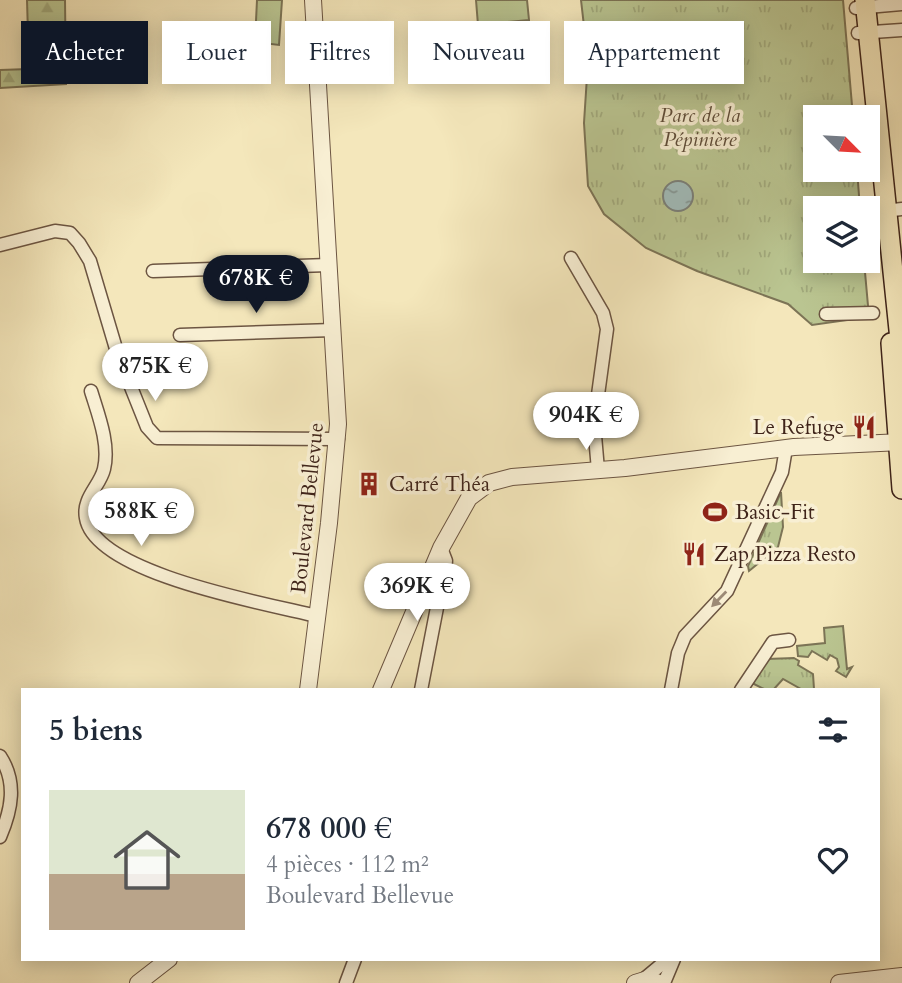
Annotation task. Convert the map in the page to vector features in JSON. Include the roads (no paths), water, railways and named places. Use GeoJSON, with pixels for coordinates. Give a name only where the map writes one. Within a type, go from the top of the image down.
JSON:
{"type":"FeatureCollection","features":[{"type":"Feature","properties":{"kind":"main road"},"geometry":{"type":"LineString","coordinates":[[860,4],[889,210],[902,359]]}},
{"type":"Feature","properties":{"kind":"main road"},"geometry":{"type":"LineString","coordinates":[[863,33],[866,105]]}},
{"type":"Feature","properties":{"kind":"main road"},"geometry":{"type":"LineString","coordinates":[[880,178],[889,210],[902,489]]}},
{"type":"Feature","properties":{"kind":"street","name":"Boulevard Bellevue"},"geometry":{"type":"LineString","coordinates":[[308,688],[338,439],[313,0]]}},
{"type":"Feature","properties":{"kind":"street"},"geometry":{"type":"LineString","coordinates":[[860,4],[902,5]]}},
{"type":"Feature","properties":{"kind":"street"},"geometry":{"type":"LineString","coordinates":[[863,33],[902,30]]}},
{"type":"Feature","properties":{"kind":"street"},"geometry":{"type":"LineString","coordinates":[[0,244],[55,231],[70,233],[79,243],[90,261],[117,352],[146,427],[157,438],[338,439]]}},
{"type":"Feature","properties":{"kind":"street"},"geometry":{"type":"LineString","coordinates":[[571,258],[603,313],[607,329],[594,425],[598,470]]}},
{"type":"Feature","properties":{"kind":"street"},"geometry":{"type":"LineString","coordinates":[[153,271],[328,265]]}},
{"type":"Feature","properties":{"kind":"street"},"geometry":{"type":"LineString","coordinates":[[826,314],[873,313]]}},
{"type":"Feature","properties":{"kind":"street"},"geometry":{"type":"LineString","coordinates":[[180,335],[333,330]]}},
{"type":"Feature","properties":{"kind":"street"},"geometry":{"type":"LineString","coordinates":[[91,391],[105,449],[105,467],[85,512],[90,530],[97,540],[157,574],[317,616]]}},
{"type":"Feature","properties":{"kind":"street"},"geometry":{"type":"LineString","coordinates":[[382,688],[441,548],[469,498],[489,483],[512,477],[792,448],[900,441]]}},
{"type":"Feature","properties":{"kind":"street"},"geometry":{"type":"LineString","coordinates":[[671,688],[678,653],[685,636],[727,591],[792,448]]}},
{"type":"Feature","properties":{"kind":"street"},"geometry":{"type":"LineString","coordinates":[[421,688],[446,561],[441,548]]}},
{"type":"Feature","properties":{"kind":"street"},"geometry":{"type":"LineString","coordinates":[[742,688],[773,642],[789,639]]}},
{"type":"Feature","properties":{"kind":"street"},"geometry":{"type":"LineString","coordinates":[[0,756],[9,774],[11,803],[0,837]]}},
{"type":"Feature","properties":{"kind":"street"},"geometry":{"type":"LineString","coordinates":[[152,980],[167,961]]}},
{"type":"Feature","properties":{"kind":"street"},"geometry":{"type":"LineString","coordinates":[[152,980],[176,961]]}},
{"type":"Feature","properties":{"kind":"street"},"geometry":{"type":"LineString","coordinates":[[346,983],[354,961]]}},
{"type":"Feature","properties":{"kind":"street"},"geometry":{"type":"LineString","coordinates":[[646,982],[666,961]]}},
{"type":"Feature","properties":{"kind":"street"},"geometry":{"type":"LineString","coordinates":[[664,983],[673,961]]}},
{"type":"Feature","properties":{"kind":"street"},"geometry":{"type":"LineString","coordinates":[[839,983],[902,976]]}},
{"type":"Feature","properties":{"kind":"water"},"geometry":{"type":"Polygon","coordinates":[[[678,181],[688,186],[693,196],[688,206],[678,211],[668,206],[663,196],[668,186],[678,181]]]}},
{"type":"Feature","properties":{"kind":"place","name":"Le Refuge"},"geometry":{"type":"Point","coordinates":[864,427]}},
{"type":"Feature","properties":{"kind":"place","name":"Carré Théa"},"geometry":{"type":"Point","coordinates":[369,484]}},
{"type":"Feature","properties":{"kind":"place","name":"Basic-Fit"},"geometry":{"type":"Point","coordinates":[715,512]}},
{"type":"Feature","properties":{"kind":"place","name":"Zap Pizza Resto"},"geometry":{"type":"Point","coordinates":[694,554]}},
{"type":"Feature","properties":{"kind":"park label","name":"Parc de la Pépinière"},"geometry":{"type":"Point","coordinates":[700,127]}}]}
